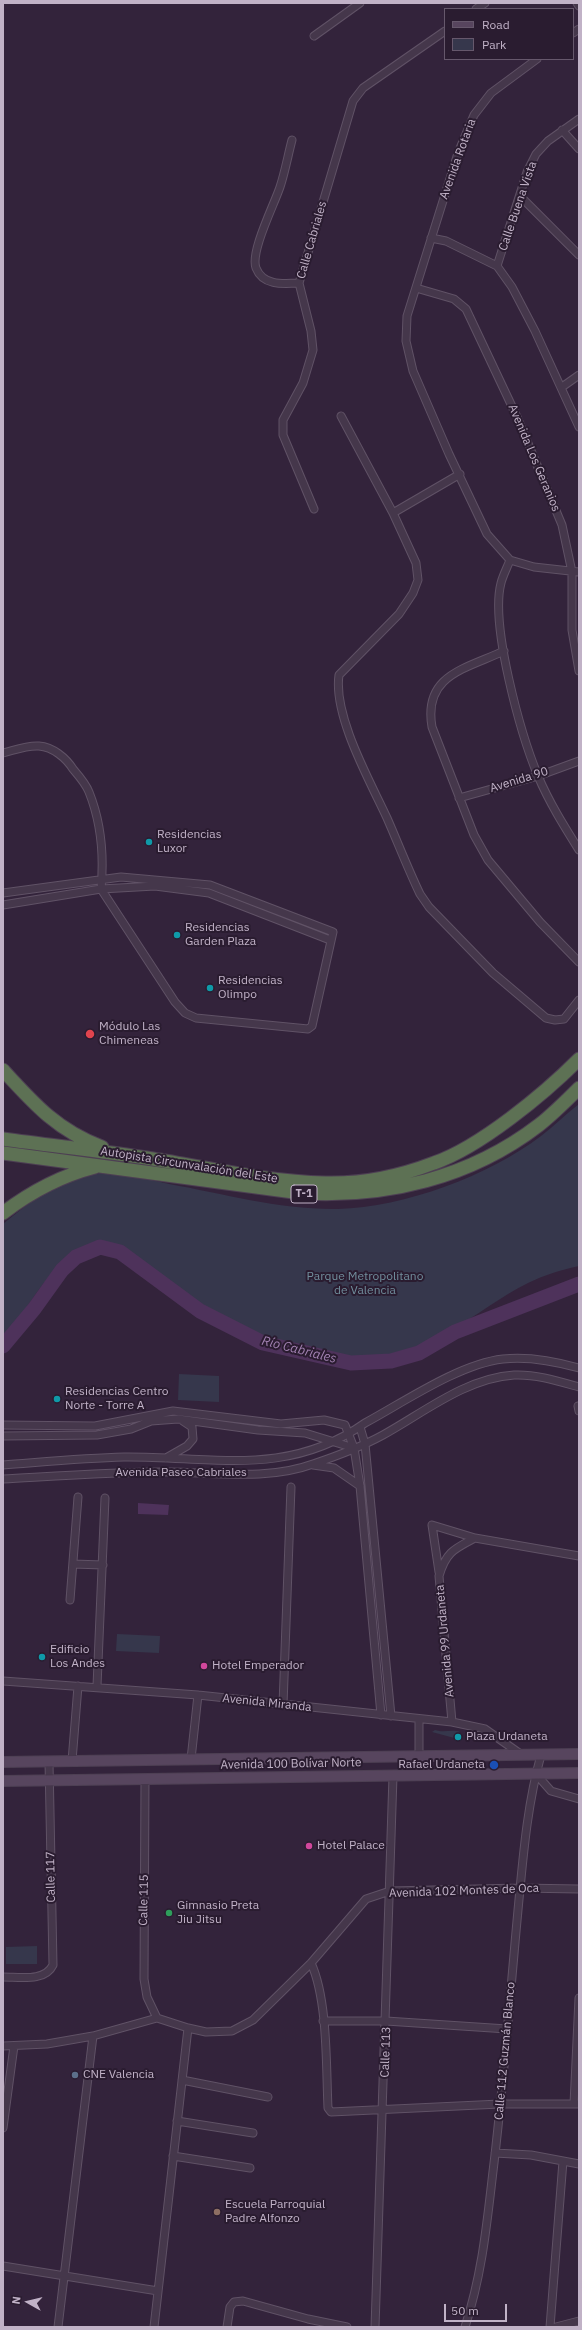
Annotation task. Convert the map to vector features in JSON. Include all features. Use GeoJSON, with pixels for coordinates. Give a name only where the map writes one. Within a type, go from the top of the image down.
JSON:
{"type":"FeatureCollection","features":[{"type":"Feature","properties":{"kind":"highway","name":"Autopista Circunvalación del Este"},"geometry":{"type":"LineString","coordinates":[[3,1139],[125,1155],[293,1180],[325,1183],[385,1177],[435,1163],[458,1152],[547,1090],[579,1060]]}},
{"type":"Feature","properties":{"kind":"highway"},"geometry":{"type":"LineString","coordinates":[[3,1070],[37,1107],[61,1127],[83,1140],[125,1155]]}},
{"type":"Feature","properties":{"kind":"highway","name":"Autopista Circunvalación del Este"},"geometry":{"type":"LineString","coordinates":[[3,1153],[301,1194],[335,1195],[386,1191],[412,1186],[441,1176],[468,1166],[494,1153],[539,1125],[579,1088]]}},
{"type":"Feature","properties":{"kind":"highway"},"geometry":{"type":"LineString","coordinates":[[3,1213],[28,1195],[56,1179],[102,1166]]}},
{"type":"Feature","properties":{"kind":"main road","name":"Avenida 100 Bolívar Norte"},"geometry":{"type":"LineString","coordinates":[[50,1762],[579,1754]]}},
{"type":"Feature","properties":{"kind":"main road"},"geometry":{"type":"LineString","coordinates":[[3,1762],[50,1762]]}},
{"type":"Feature","properties":{"kind":"main road","name":"Avenida 100 Bolívar Norte"},"geometry":{"type":"LineString","coordinates":[[3,1781],[579,1773]]}},
{"type":"Feature","properties":{"kind":"street"},"geometry":{"type":"LineString","coordinates":[[314,36],[360,3]]}},
{"type":"Feature","properties":{"kind":"street","name":"Calle Cabriales"},"geometry":{"type":"LineString","coordinates":[[314,508],[283,435],[283,420],[303,383],[313,350],[311,331],[299,283],[353,101],[363,88],[444,32]]}},
{"type":"Feature","properties":{"kind":"street","name":"Avenida Rotaria"},"geometry":{"type":"LineString","coordinates":[[510,560],[487,534],[438,430],[408,357],[406,341],[407,316],[458,153],[474,115],[491,93],[536,60]]}},
{"type":"Feature","properties":{"kind":"street","name":"Calle Buena Vista"},"geometry":{"type":"LineString","coordinates":[[497,266],[521,197],[527,172],[536,154],[548,141],[579,119]]}},
{"type":"Feature","properties":{"kind":"street"},"geometry":{"type":"LineString","coordinates":[[562,130],[579,150]]}},
{"type":"Feature","properties":{"kind":"street"},"geometry":{"type":"LineString","coordinates":[[292,140],[280,187],[264,226],[255,258],[256,267],[261,276],[271,283],[299,283]]}},
{"type":"Feature","properties":{"kind":"street"},"geometry":{"type":"LineString","coordinates":[[521,197],[579,255]]}},
{"type":"Feature","properties":{"kind":"street"},"geometry":{"type":"LineString","coordinates":[[432,238],[446,241],[497,266],[512,287],[562,387],[579,427]]}},
{"type":"Feature","properties":{"kind":"street","name":"Avenida Los Geranios"},"geometry":{"type":"LineString","coordinates":[[416,288],[454,299],[466,309],[476,327],[517,417],[562,525],[576,572],[572,630],[579,671]]}},
{"type":"Feature","properties":{"kind":"street"},"geometry":{"type":"LineString","coordinates":[[562,387],[579,375]]}},
{"type":"Feature","properties":{"kind":"street"},"geometry":{"type":"LineString","coordinates":[[341,416],[393,513],[416,563],[418,580],[413,593],[399,614],[339,675],[337,689],[351,739],[414,881],[429,906],[493,973],[546,1018],[556,1020],[564,1019],[579,1000]]}},
{"type":"Feature","properties":{"kind":"street"},"geometry":{"type":"LineString","coordinates":[[393,513],[460,474]]}},
{"type":"Feature","properties":{"kind":"street"},"geometry":{"type":"LineString","coordinates":[[576,572],[534,568],[510,560],[501,583],[499,619],[504,651],[526,743],[538,776],[579,850]]}},
{"type":"Feature","properties":{"kind":"street"},"geometry":{"type":"LineString","coordinates":[[504,651],[448,676],[432,696],[429,712],[432,727],[474,835],[488,860],[540,922],[579,962]]}},
{"type":"Feature","properties":{"kind":"street"},"geometry":{"type":"LineString","coordinates":[[3,753],[29,746],[41,746],[66,759],[89,790],[103,855],[102,878],[101,888],[175,1002],[185,1014],[196,1018],[310,1028],[333,932],[210,885],[153,878],[102,878],[3,893]]}},
{"type":"Feature","properties":{"kind":"street","name":"Avenida 90"},"geometry":{"type":"LineString","coordinates":[[459,798],[538,776],[579,761]]}},
{"type":"Feature","properties":{"kind":"street"},"geometry":{"type":"LineString","coordinates":[[3,905],[101,888],[155,886],[209,893],[330,940]]}},
{"type":"Feature","properties":{"kind":"street","name":"Avenida Paseo Cabriales"},"geometry":{"type":"LineString","coordinates":[[3,1465],[123,1457],[234,1461],[278,1459],[306,1453],[350,1434],[360,1427],[473,1366],[503,1359],[532,1358],[579,1368]]}},
{"type":"Feature","properties":{"kind":"street","name":"Avenida Paseo Cabriales"},"geometry":{"type":"LineString","coordinates":[[3,1479],[125,1472],[245,1474],[277,1473],[311,1465],[364,1444],[438,1403],[494,1378],[536,1376],[579,1387]]}},
{"type":"Feature","properties":{"kind":"street"},"geometry":{"type":"LineString","coordinates":[[3,1425],[95,1426],[173,1411],[280,1424],[324,1420],[341,1423],[350,1434],[354,1448],[360,1486],[381,1715]]}},
{"type":"Feature","properties":{"kind":"street"},"geometry":{"type":"LineString","coordinates":[[3,1436],[96,1435],[131,1429],[151,1421],[178,1419],[258,1430],[305,1432],[354,1448]]}},
{"type":"Feature","properties":{"kind":"street"},"geometry":{"type":"LineString","coordinates":[[166,1458],[187,1446],[193,1440],[192,1427],[178,1419]]}},
{"type":"Feature","properties":{"kind":"street"},"geometry":{"type":"LineString","coordinates":[[360,1427],[364,1444],[391,1716]]}},
{"type":"Feature","properties":{"kind":"street"},"geometry":{"type":"LineString","coordinates":[[311,1465],[334,1468],[360,1486]]}},
{"type":"Feature","properties":{"kind":"street"},"geometry":{"type":"LineString","coordinates":[[284,1705],[291,1487]]}},
{"type":"Feature","properties":{"kind":"street"},"geometry":{"type":"LineString","coordinates":[[70,1600],[78,1497]]}},
{"type":"Feature","properties":{"kind":"street"},"geometry":{"type":"LineString","coordinates":[[97,1686],[105,1498]]}},
{"type":"Feature","properties":{"kind":"street"},"geometry":{"type":"LineString","coordinates":[[439,1576],[432,1525],[475,1538],[579,1556]]}},
{"type":"Feature","properties":{"kind":"street","name":"Avenida 99 Urdaneta"},"geometry":{"type":"LineString","coordinates":[[452,1722],[439,1576],[444,1560],[459,1545],[475,1538]]}},
{"type":"Feature","properties":{"kind":"street"},"geometry":{"type":"LineString","coordinates":[[73,1564],[103,1565]]}},
{"type":"Feature","properties":{"kind":"street","name":"Avenida Miranda"},"geometry":{"type":"LineString","coordinates":[[3,1681],[97,1686],[198,1695],[452,1722],[485,1729],[522,1756]]}},
{"type":"Feature","properties":{"kind":"street"},"geometry":{"type":"LineString","coordinates":[[72,1761],[78,1686]]}},
{"type":"Feature","properties":{"kind":"street"},"geometry":{"type":"LineString","coordinates":[[192,1759],[198,1695]]}},
{"type":"Feature","properties":{"kind":"street"},"geometry":{"type":"LineString","coordinates":[[419,1719],[419,1757]]}},
{"type":"Feature","properties":{"kind":"street","name":"Calle 112 Guzmán Blanco"},"geometry":{"type":"LineString","coordinates":[[465,2327],[478,2287],[484,2254],[500,2104],[520,1888],[536,1774],[541,1755]]}},
{"type":"Feature","properties":{"kind":"street","name":"Calle 117"},"geometry":{"type":"LineString","coordinates":[[3,1977],[42,1976],[50,1972],[53,1964],[49,1781],[50,1762]]}},
{"type":"Feature","properties":{"kind":"street"},"geometry":{"type":"LineString","coordinates":[[536,1774],[551,1791],[579,1799]]}},
{"type":"Feature","properties":{"kind":"street","name":"Calle 113"},"geometry":{"type":"LineString","coordinates":[[375,2327],[384,2110],[393,1776]]}},
{"type":"Feature","properties":{"kind":"street","name":"Calle 115"},"geometry":{"type":"LineString","coordinates":[[145,1779],[144,1980],[147,1997],[157,2018]]}},
{"type":"Feature","properties":{"kind":"street","name":"Avenida 102 Montes de Oca"},"geometry":{"type":"LineString","coordinates":[[157,2018],[206,2032],[232,2031],[253,2020],[311,1963],[366,1899],[390,1891],[520,1888],[579,1889]]}},
{"type":"Feature","properties":{"kind":"street"},"geometry":{"type":"LineString","coordinates":[[311,1963],[316,1974],[323,2021],[328,2108],[334,2112],[500,2104],[576,2104],[579,1998]]}},
{"type":"Feature","properties":{"kind":"street"},"geometry":{"type":"LineString","coordinates":[[3,2046],[47,2044],[93,2036],[157,2018]]}},
{"type":"Feature","properties":{"kind":"street"},"geometry":{"type":"LineString","coordinates":[[323,2021],[386,2021],[507,2029]]}},
{"type":"Feature","properties":{"kind":"street"},"geometry":{"type":"LineString","coordinates":[[154,2327],[188,2028]]}},
{"type":"Feature","properties":{"kind":"street"},"geometry":{"type":"LineString","coordinates":[[58,2327],[93,2036]]}},
{"type":"Feature","properties":{"kind":"street"},"geometry":{"type":"LineString","coordinates":[[3,2128],[14,2046]]}},
{"type":"Feature","properties":{"kind":"street"},"geometry":{"type":"LineString","coordinates":[[182,2080],[268,2097]]}},
{"type":"Feature","properties":{"kind":"street"},"geometry":{"type":"LineString","coordinates":[[177,2121],[253,2133]]}},
{"type":"Feature","properties":{"kind":"street"},"geometry":{"type":"LineString","coordinates":[[495,2153],[531,2156],[579,2164]]}},
{"type":"Feature","properties":{"kind":"street"},"geometry":{"type":"LineString","coordinates":[[173,2156],[250,2168]]}},
{"type":"Feature","properties":{"kind":"street"},"geometry":{"type":"LineString","coordinates":[[550,2327],[563,2161]]}},
{"type":"Feature","properties":{"kind":"street"},"geometry":{"type":"LineString","coordinates":[[3,2266],[158,2291]]}},
{"type":"Feature","properties":{"kind":"street"},"geometry":{"type":"LineString","coordinates":[[227,2327],[230,2307],[234,2302],[243,2301],[308,2319],[347,2327]]}},
{"type":"Feature","properties":{"kind":"street"},"geometry":{"type":"LineString","coordinates":[[306,2327],[308,2319]]}},
{"type":"Feature","properties":{"kind":"street"},"geometry":{"type":"LineString","coordinates":[[556,2327],[579,2321]]}},
{"type":"Feature","properties":{"kind":"green space","name":"Parque Metropolitano de Valencia"},"geometry":{"type":"Polygon","coordinates":[[[579,1104],[579,1266],[553,1273],[528,1283],[508,1294],[450,1332],[409,1353],[388,1359],[365,1362],[347,1362],[308,1356],[268,1344],[231,1330],[215,1322],[191,1305],[134,1259],[111,1248],[82,1250],[68,1258],[57,1268],[37,1292],[3,1344],[3,1224],[35,1199],[71,1180],[98,1173],[116,1173],[253,1201],[295,1207],[338,1209],[364,1207],[418,1196],[471,1176],[520,1151],[541,1136],[579,1104]]]}},
{"type":"Feature","properties":{"kind":"green space"},"geometry":{"type":"Polygon","coordinates":[[[179,1374],[219,1376],[219,1402],[178,1400],[179,1374]]]}},
{"type":"Feature","properties":{"kind":"green space"},"geometry":{"type":"Polygon","coordinates":[[[117,1634],[160,1636],[159,1653],[116,1651],[117,1634]]]}},
{"type":"Feature","properties":{"kind":"green space"},"geometry":{"type":"Polygon","coordinates":[[[435,1730],[460,1732],[458,1739],[432,1732],[435,1730]]]}},
{"type":"Feature","properties":{"kind":"green space"},"geometry":{"type":"Polygon","coordinates":[[[37,1946],[37,1964],[6,1964],[6,1947],[37,1946]]]}},
{"type":"Feature","properties":{"kind":"shaded area"},"geometry":{"type":"Polygon","coordinates":[[[138,1503],[169,1505],[168,1515],[138,1514],[138,1503]]]}},
{"type":"Feature","properties":{"kind":"waterway","name":"Río Cabriales"},"geometry":{"type":"LineString","coordinates":[[3,1346],[34,1309],[62,1270],[76,1257],[100,1247],[120,1252],[200,1311],[263,1343],[351,1363],[391,1361],[419,1353],[455,1332],[579,1284]]}},
{"type":"Feature","properties":{"kind":"place","name":"Residencias Luxor"},"geometry":{"type":"Point","coordinates":[149,842]}},
{"type":"Feature","properties":{"kind":"place","name":"Residencias Garden Plaza"},"geometry":{"type":"Point","coordinates":[177,935]}},
{"type":"Feature","properties":{"kind":"place","name":"Residencias Olimpo"},"geometry":{"type":"Point","coordinates":[210,988]}},
{"type":"Feature","properties":{"kind":"place","name":"Módulo Las Chimeneas"},"geometry":{"type":"Point","coordinates":[90,1034]}},
{"type":"Feature","properties":{"kind":"place","name":"Residencias Centro Norte - Torre A"},"geometry":{"type":"Point","coordinates":[57,1399]}},
{"type":"Feature","properties":{"kind":"place","name":"Edificio Los Andes"},"geometry":{"type":"Point","coordinates":[42,1657]}},
{"type":"Feature","properties":{"kind":"place","name":"Hotel Emperador"},"geometry":{"type":"Point","coordinates":[204,1666]}},
{"type":"Feature","properties":{"kind":"place","name":"Plaza Urdaneta"},"geometry":{"type":"Point","coordinates":[458,1737]}},
{"type":"Feature","properties":{"kind":"place","name":"Rafael Urdaneta"},"geometry":{"type":"Point","coordinates":[494,1765]}},
{"type":"Feature","properties":{"kind":"place","name":"Hotel Palace"},"geometry":{"type":"Point","coordinates":[309,1846]}},
{"type":"Feature","properties":{"kind":"place","name":"Gimnasio Preta Jiu Jitsu"},"geometry":{"type":"Point","coordinates":[169,1913]}},
{"type":"Feature","properties":{"kind":"place","name":"CNE Valencia"},"geometry":{"type":"Point","coordinates":[75,2075]}},
{"type":"Feature","properties":{"kind":"place","name":"Escuela Parroquial Padre Alfonzo"},"geometry":{"type":"Point","coordinates":[217,2212]}}]}
